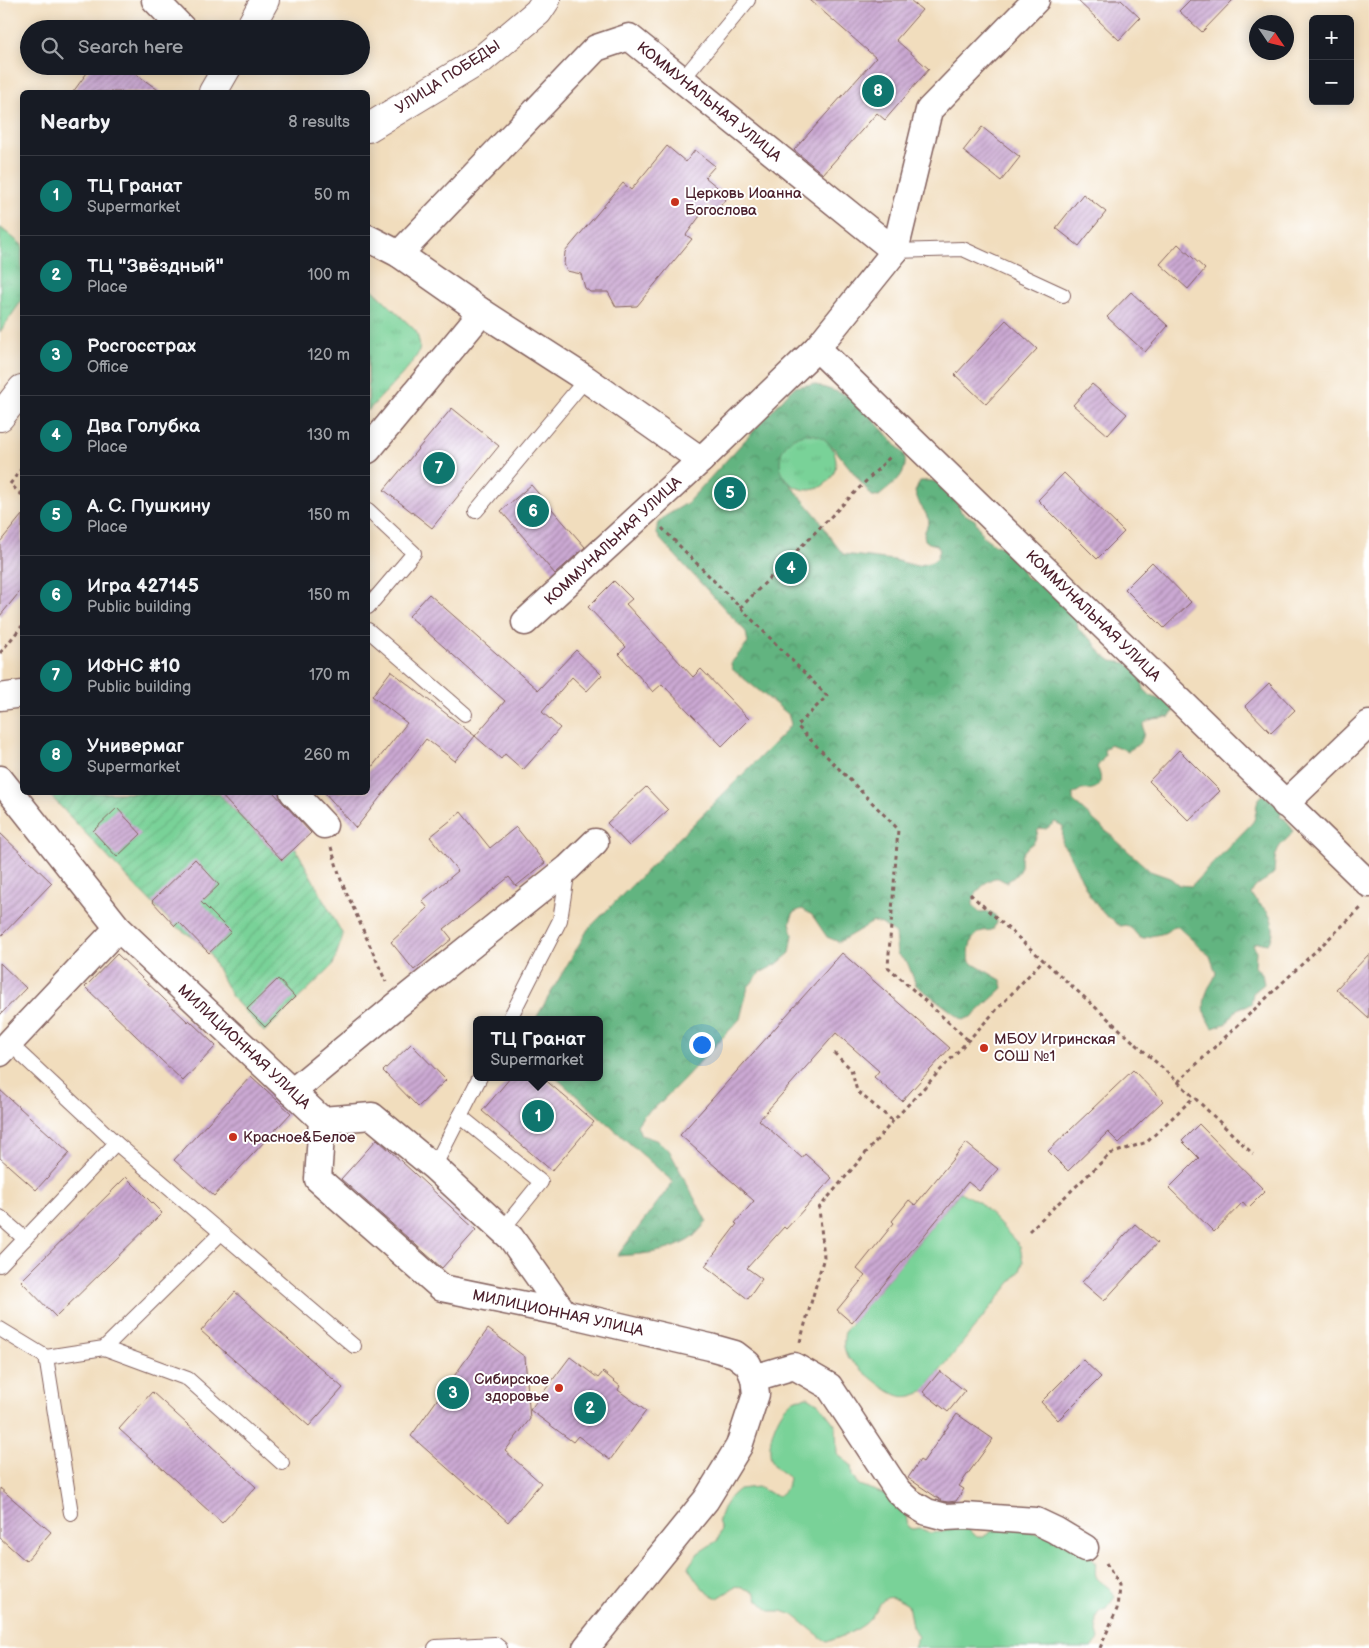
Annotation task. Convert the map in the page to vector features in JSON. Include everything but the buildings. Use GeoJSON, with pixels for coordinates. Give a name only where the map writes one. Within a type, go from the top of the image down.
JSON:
{"type":"FeatureCollection","features":[{"type":"Feature","properties":{"kind":"main road"},"geometry":{"type":"LineString","coordinates":[[254,20],[265,0]]}},
{"type":"Feature","properties":{"kind":"main road","name":"УЛИЦА ПОБЕДЫ"},"geometry":{"type":"LineString","coordinates":[[370,127],[482,59],[538,12],[546,0]]}},
{"type":"Feature","properties":{"kind":"main road"},"geometry":{"type":"LineString","coordinates":[[0,417],[20,392]]}},
{"type":"Feature","properties":{"kind":"street"},"geometry":{"type":"LineString","coordinates":[[155,0],[174,20]]}},
{"type":"Feature","properties":{"kind":"street"},"geometry":{"type":"LineString","coordinates":[[895,251],[929,110],[1036,0]]}},
{"type":"Feature","properties":{"kind":"street","name":"КОММУНАЛЬНАЯ УЛИЦА"},"geometry":{"type":"LineString","coordinates":[[399,254],[596,48],[629,37],[895,251],[817,348],[701,460],[525,622]]}},
{"type":"Feature","properties":{"kind":"street"},"geometry":{"type":"LineString","coordinates":[[370,239],[399,254],[482,312],[586,379],[701,460]]}},
{"type":"Feature","properties":{"kind":"street"},"geometry":{"type":"LineString","coordinates":[[370,448],[482,312]]}},
{"type":"Feature","properties":{"kind":"street","name":"КОММУНАЛЬНАЯ УЛИЦА"},"geometry":{"type":"LineString","coordinates":[[817,348],[1285,804],[1366,894]]}},
{"type":"Feature","properties":{"kind":"street"},"geometry":{"type":"LineString","coordinates":[[0,696],[20,694]]}},
{"type":"Feature","properties":{"kind":"street"},"geometry":{"type":"LineString","coordinates":[[1285,804],[1369,724]]}},
{"type":"Feature","properties":{"kind":"street","name":"МИЛИЦИОННАЯ УЛИЦА"},"geometry":{"type":"LineString","coordinates":[[0,778],[118,928],[322,1120],[318,1179],[442,1288],[564,1313],[735,1354],[748,1364],[754,1378]]}},
{"type":"Feature","properties":{"kind":"street"},"geometry":{"type":"LineString","coordinates":[[296,795],[324,825]]}},
{"type":"Feature","properties":{"kind":"street"},"geometry":{"type":"LineString","coordinates":[[292,1092],[568,868],[595,842]]}},
{"type":"Feature","properties":{"kind":"street"},"geometry":{"type":"LineString","coordinates":[[5,1048],[118,928]]}},
{"type":"Feature","properties":{"kind":"street"},"geometry":{"type":"LineString","coordinates":[[322,1120],[372,1116],[434,1167],[511,1238],[564,1313]]}},
{"type":"Feature","properties":{"kind":"street"},"geometry":{"type":"LineString","coordinates":[[586,1648],[711,1492],[739,1446],[756,1394],[754,1378],[794,1366],[829,1386],[898,1492],[910,1502],[927,1512],[946,1517],[965,1516],[1036,1521],[1085,1548]]}},
{"type":"Feature","properties":{"kind":"lane"},"geometry":{"type":"LineString","coordinates":[[682,80],[748,0]]}},
{"type":"Feature","properties":{"kind":"lane"},"geometry":{"type":"LineString","coordinates":[[895,251],[963,249],[1063,295]]}},
{"type":"Feature","properties":{"kind":"lane"},"geometry":{"type":"LineString","coordinates":[[476,511],[586,379]]}},
{"type":"Feature","properties":{"kind":"lane"},"geometry":{"type":"LineString","coordinates":[[370,512],[414,553],[370,605]]}},
{"type":"Feature","properties":{"kind":"lane"},"geometry":{"type":"LineString","coordinates":[[370,632],[465,714]]}},
{"type":"Feature","properties":{"kind":"lane"},"geometry":{"type":"LineString","coordinates":[[511,1016],[560,920],[568,868]]}},
{"type":"Feature","properties":{"kind":"lane"},"geometry":{"type":"LineString","coordinates":[[5,1048],[354,1346]]}},
{"type":"Feature","properties":{"kind":"lane"},"geometry":{"type":"LineString","coordinates":[[434,1167],[478,1081]]}},
{"type":"Feature","properties":{"kind":"lane"},"geometry":{"type":"LineString","coordinates":[[460,1116],[541,1182],[502,1230]]}},
{"type":"Feature","properties":{"kind":"lane"},"geometry":{"type":"LineString","coordinates":[[0,1265],[116,1144]]}},
{"type":"Feature","properties":{"kind":"lane"},"geometry":{"type":"LineString","coordinates":[[0,1217],[25,1239]]}},
{"type":"Feature","properties":{"kind":"lane"},"geometry":{"type":"LineString","coordinates":[[104,1348],[220,1233]]}},
{"type":"Feature","properties":{"kind":"lane"},"geometry":{"type":"LineString","coordinates":[[0,1328],[46,1357],[104,1348],[188,1379],[282,1464]]}},
{"type":"Feature","properties":{"kind":"lane"},"geometry":{"type":"LineString","coordinates":[[46,1357],[71,1513]]}},
{"type":"Feature","properties":{"kind":"lane"},"geometry":{"type":"LineString","coordinates":[[435,1648],[495,1644],[500,1648]]}},
{"type":"Feature","properties":{"kind":"path"},"geometry":{"type":"LineString","coordinates":[[740,608],[909,438]]}},
{"type":"Feature","properties":{"kind":"path"},"geometry":{"type":"LineString","coordinates":[[20,471],[10,484],[20,493]]}},
{"type":"Feature","properties":{"kind":"path"},"geometry":{"type":"LineString","coordinates":[[646,511],[827,696],[797,726],[898,829],[888,967],[968,1040]]}},
{"type":"Feature","properties":{"kind":"path"},"geometry":{"type":"LineString","coordinates":[[0,653],[20,628]]}},
{"type":"Feature","properties":{"kind":"path"},"geometry":{"type":"LineString","coordinates":[[324,825],[341,880],[396,1006]]}},
{"type":"Feature","properties":{"kind":"path"},"geometry":{"type":"LineString","coordinates":[[970,894],[1178,1082],[1253,1154]]}},
{"type":"Feature","properties":{"kind":"path"},"geometry":{"type":"LineString","coordinates":[[1178,1082],[1352,918],[1366,894]]}},
{"type":"Feature","properties":{"kind":"path"},"geometry":{"type":"LineString","coordinates":[[794,1366],[824,1257],[819,1208],[893,1121],[1043,960]]}},
{"type":"Feature","properties":{"kind":"path"},"geometry":{"type":"LineString","coordinates":[[834,1053],[851,1069],[857,1091],[893,1121]]}},
{"type":"Feature","properties":{"kind":"path"},"geometry":{"type":"LineString","coordinates":[[1029,1231],[1110,1154],[1148,1142],[1194,1097]]}},
{"type":"Feature","properties":{"kind":"path"},"geometry":{"type":"LineString","coordinates":[[1085,1548],[1105,1562],[1119,1586],[1117,1609],[1100,1648]]}},
{"type":"Feature","properties":{"kind":"green space"},"geometry":{"type":"Polygon","coordinates":[[[0,227],[20,243],[20,303],[0,332],[0,227]]]}},
{"type":"Feature","properties":{"kind":"green space"},"geometry":{"type":"Polygon","coordinates":[[[370,287],[416,331],[419,341],[420,346],[416,357],[370,409],[370,287]]]}},
{"type":"Feature","properties":{"kind":"green space"},"geometry":{"type":"Polygon","coordinates":[[[813,384],[847,395],[856,400],[904,454],[905,467],[902,473],[895,483],[879,496],[872,496],[833,447],[825,442],[785,478],[820,520],[829,536],[843,554],[894,560],[917,566],[932,562],[937,558],[940,550],[937,545],[925,540],[924,534],[929,521],[915,492],[920,481],[932,481],[940,484],[952,494],[961,512],[975,520],[983,536],[995,545],[1006,548],[1021,560],[1023,573],[1027,578],[1039,579],[1076,610],[1078,629],[1093,641],[1101,653],[1112,661],[1127,663],[1140,674],[1144,689],[1151,696],[1166,702],[1174,710],[1170,717],[1152,719],[1145,723],[1141,742],[1128,751],[1110,744],[1104,751],[1105,756],[1097,767],[1100,777],[1099,785],[1093,789],[1082,789],[1073,794],[1073,801],[1150,871],[1170,878],[1179,885],[1191,886],[1252,822],[1255,818],[1257,802],[1260,797],[1263,795],[1283,808],[1280,817],[1285,819],[1293,830],[1278,849],[1274,873],[1257,885],[1251,895],[1266,910],[1271,918],[1273,929],[1271,939],[1267,944],[1259,942],[1253,944],[1256,951],[1255,967],[1262,973],[1264,984],[1253,993],[1251,1004],[1237,1009],[1227,1023],[1213,1028],[1209,1023],[1204,1008],[1207,992],[1216,973],[1210,956],[1178,927],[1173,926],[1163,934],[1143,939],[1126,925],[1120,926],[1104,914],[1090,896],[1067,850],[1062,844],[1063,826],[1055,822],[1046,829],[1041,828],[1038,830],[1034,842],[1022,855],[1021,867],[1014,877],[1006,882],[998,878],[990,880],[982,886],[974,899],[974,907],[980,913],[990,912],[994,914],[997,923],[992,930],[981,931],[976,934],[971,941],[969,950],[970,962],[1001,980],[1003,988],[973,1016],[963,1020],[916,985],[908,964],[897,954],[895,934],[882,924],[873,922],[839,942],[827,937],[812,915],[802,909],[794,912],[790,922],[793,935],[790,953],[777,964],[760,973],[748,987],[740,1019],[659,1104],[644,1115],[637,1125],[641,1135],[656,1140],[669,1150],[707,1222],[693,1237],[666,1250],[617,1256],[673,1182],[559,1081],[603,1081],[603,1016],[537,1016],[588,929],[791,724],[788,714],[732,669],[731,663],[748,643],[746,632],[660,539],[656,532],[658,524],[664,517],[687,503],[794,387],[813,384]]]}},
{"type":"Feature","properties":{"kind":"green space"},"geometry":{"type":"Polygon","coordinates":[[[802,434],[814,434],[824,438],[832,446],[836,462],[832,478],[824,486],[814,490],[802,490],[792,486],[784,478],[780,468],[780,456],[784,446],[792,438],[802,434]]]}},
{"type":"Feature","properties":{"kind":"green space"},"geometry":{"type":"Polygon","coordinates":[[[50,795],[220,795],[282,860],[295,847],[343,935],[333,965],[264,1032],[232,997],[209,953],[194,938],[175,926],[50,795]]]}},
{"type":"Feature","properties":{"kind":"green space"},"geometry":{"type":"Polygon","coordinates":[[[960,1192],[980,1203],[1020,1246],[1023,1262],[1020,1271],[923,1392],[903,1397],[894,1394],[881,1385],[848,1358],[844,1345],[845,1331],[960,1192]]]}},
{"type":"Feature","properties":{"kind":"green space"},"geometry":{"type":"Polygon","coordinates":[[[808,1397],[819,1404],[836,1426],[837,1454],[851,1465],[852,1476],[859,1485],[884,1494],[903,1508],[908,1527],[912,1529],[920,1528],[930,1533],[943,1532],[948,1528],[966,1527],[977,1537],[983,1537],[1002,1525],[1064,1541],[1086,1552],[1095,1562],[1097,1578],[1109,1588],[1115,1597],[1106,1609],[1098,1613],[1096,1617],[1099,1639],[1092,1648],[914,1648],[918,1637],[912,1626],[908,1605],[892,1598],[886,1598],[862,1626],[827,1642],[793,1615],[782,1611],[770,1611],[758,1600],[755,1592],[737,1586],[718,1598],[704,1590],[688,1567],[698,1553],[718,1540],[721,1529],[718,1521],[723,1508],[731,1496],[739,1489],[757,1487],[778,1496],[786,1488],[789,1478],[775,1467],[771,1458],[770,1442],[772,1432],[784,1408],[789,1403],[796,1399],[808,1397]]]}},
{"type":"Feature","properties":{"kind":"place","name":"Универмаг"},"geometry":{"type":"Point","coordinates":[878,91]}},
{"type":"Feature","properties":{"kind":"place","name":"Церковь Иоанна Богослова"},"geometry":{"type":"Point","coordinates":[675,202]}},
{"type":"Feature","properties":{"kind":"place","name":"ИФНС #10"},"geometry":{"type":"Point","coordinates":[439,468]}},
{"type":"Feature","properties":{"kind":"place","name":"А. С. Пушкину"},"geometry":{"type":"Point","coordinates":[730,493]}},
{"type":"Feature","properties":{"kind":"place","name":"Игра 427145"},"geometry":{"type":"Point","coordinates":[533,511]}},
{"type":"Feature","properties":{"kind":"place","name":"Два Голубка"},"geometry":{"type":"Point","coordinates":[791,568]}},
{"type":"Feature","properties":{"kind":"place","name":"МБОУ Игринская СОШ №1"},"geometry":{"type":"Point","coordinates":[984,1048]}},
{"type":"Feature","properties":{"kind":"place","name":"ТЦ Гранат"},"geometry":{"type":"Point","coordinates":[538,1116]}},
{"type":"Feature","properties":{"kind":"place","name":"Красное&Белое"},"geometry":{"type":"Point","coordinates":[233,1137]}},
{"type":"Feature","properties":{"kind":"place","name":"Сибирское здоровье"},"geometry":{"type":"Point","coordinates":[559,1388]}},
{"type":"Feature","properties":{"kind":"place","name":"Росгосстрах"},"geometry":{"type":"Point","coordinates":[453,1393]}},
{"type":"Feature","properties":{"kind":"place","name":"ТЦ \"Звёздный\""},"geometry":{"type":"Point","coordinates":[590,1408]}}]}
